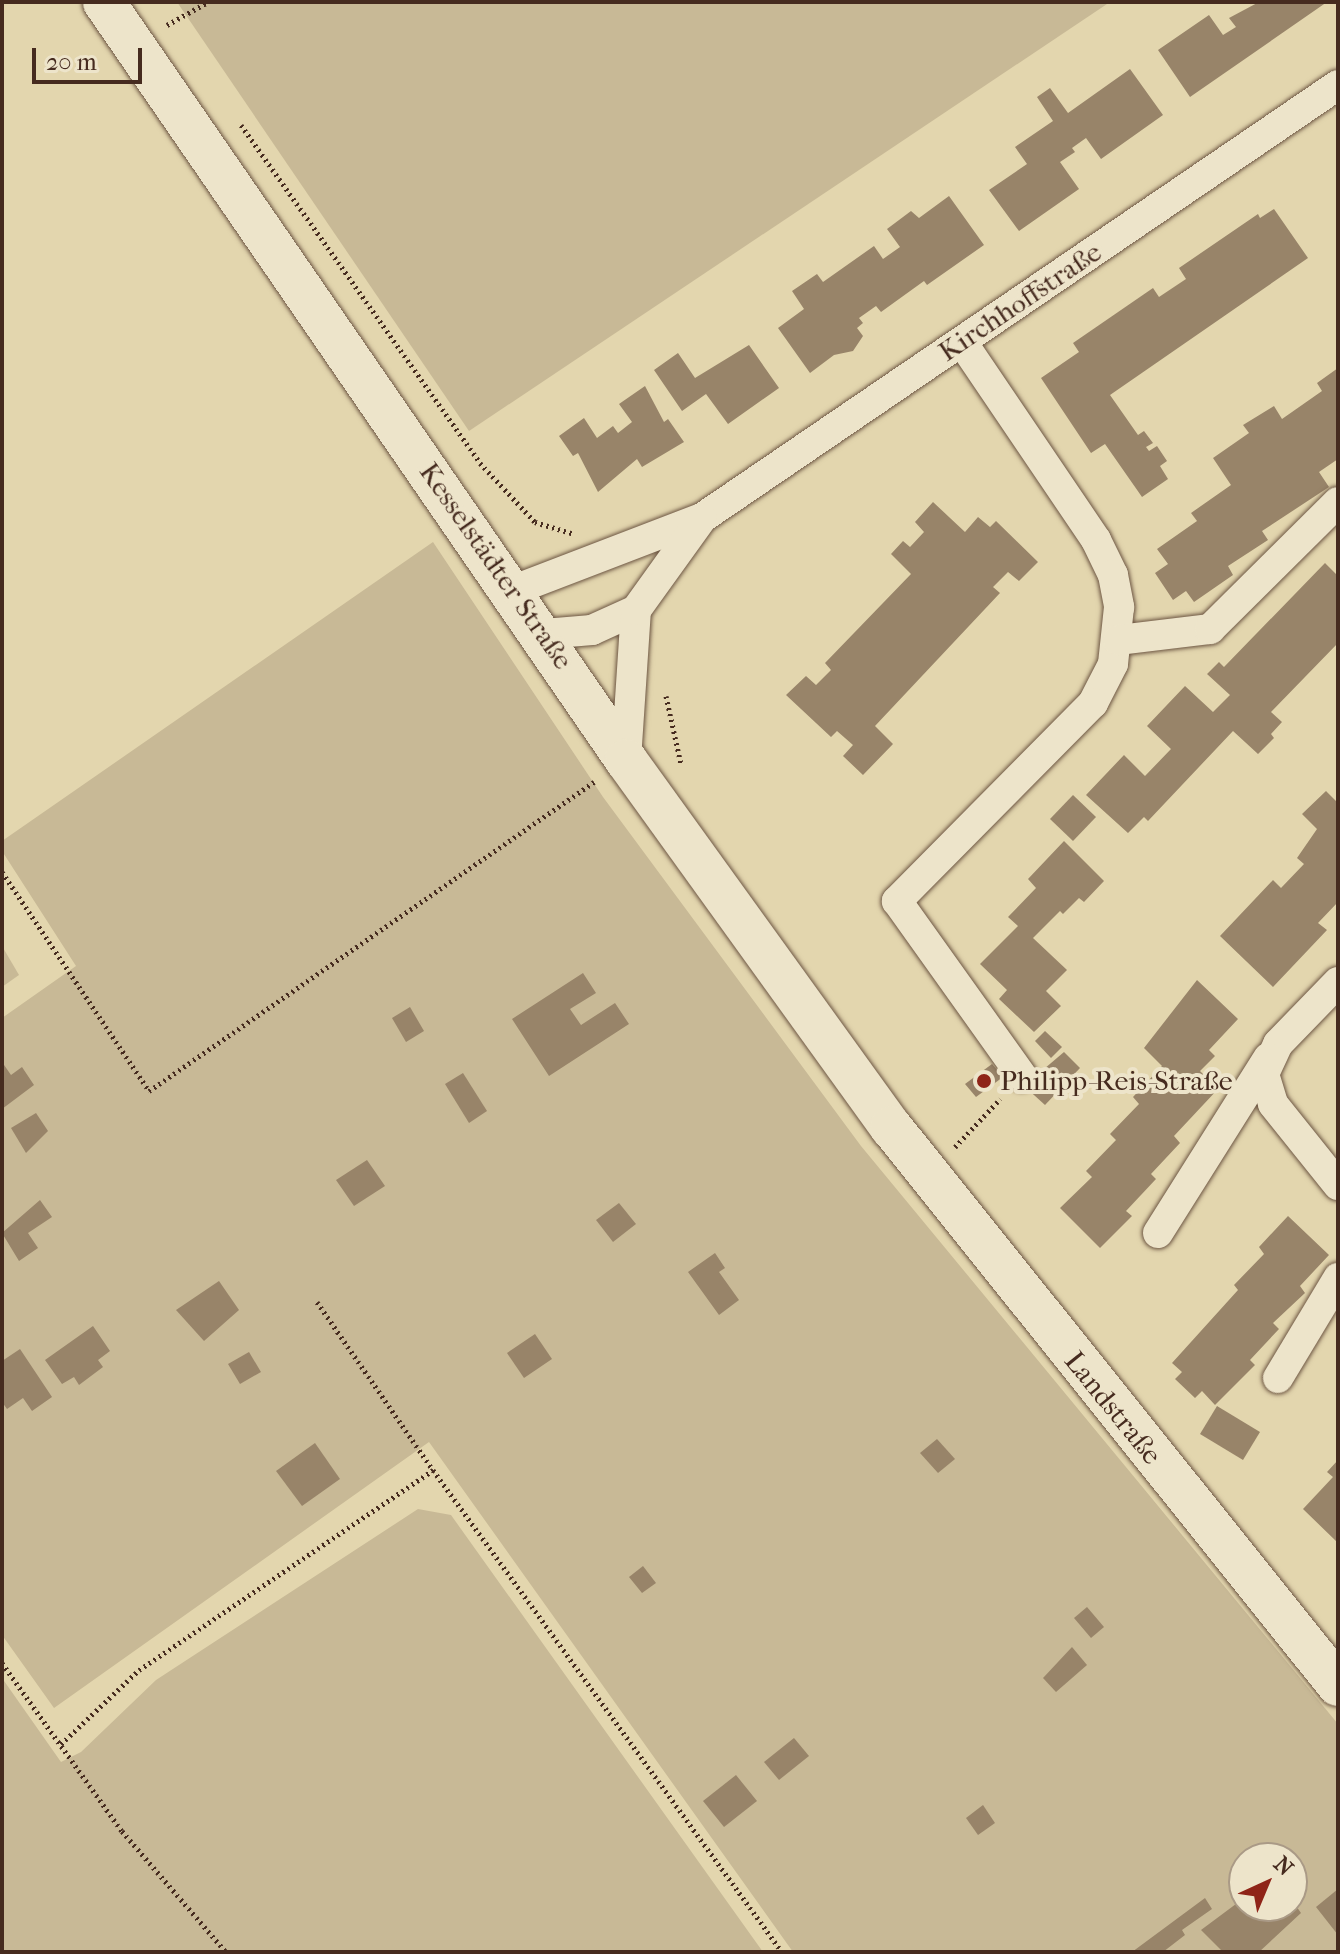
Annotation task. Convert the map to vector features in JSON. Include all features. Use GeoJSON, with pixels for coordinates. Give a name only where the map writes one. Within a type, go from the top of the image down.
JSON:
{"type":"FeatureCollection","features":[{"type":"Feature","properties":{"kind":"main road","name":"Kesselstädter Straße"},"geometry":{"type":"LineString","coordinates":[[104,2],[154,37],[626,760],[891,1127]]}},
{"type":"Feature","properties":{"kind":"main road","name":"Landstraße"},"geometry":{"type":"LineString","coordinates":[[891,1127],[1338,1685]]}},
{"type":"Feature","properties":{"kind":"street","name":"Kirchhoffstraße"},"geometry":{"type":"LineString","coordinates":[[514,590],[602,560],[702,518],[1338,85]]}},
{"type":"Feature","properties":{"kind":"street"},"geometry":{"type":"LineString","coordinates":[[962,342],[1096,540],[1113,575],[1118,640],[1093,703],[897,901],[1022,1076]]}},
{"type":"Feature","properties":{"kind":"street"},"geometry":{"type":"LineString","coordinates":[[1118,640],[1210,629],[1338,502]]}},
{"type":"Feature","properties":{"kind":"street","name":"Kirchhoffstraße"},"geometry":{"type":"LineString","coordinates":[[544,634],[592,630],[636,610],[702,518]]}},
{"type":"Feature","properties":{"kind":"street"},"geometry":{"type":"LineString","coordinates":[[626,760],[636,610]]}},
{"type":"Feature","properties":{"kind":"street"},"geometry":{"type":"LineString","coordinates":[[1158,1233],[1268,1058],[1338,982]]}},
{"type":"Feature","properties":{"kind":"street"},"geometry":{"type":"LineString","coordinates":[[1268,1058],[1266,1089],[1273,1104],[1338,1185]]}},
{"type":"Feature","properties":{"kind":"street"},"geometry":{"type":"LineString","coordinates":[[1278,1378],[1338,1278]]}},
{"type":"Feature","properties":{"kind":"path"},"geometry":{"type":"LineString","coordinates":[[154,37],[208,2]]}},
{"type":"Feature","properties":{"kind":"path"},"geometry":{"type":"LineString","coordinates":[[154,37],[162,13]]}},
{"type":"Feature","properties":{"kind":"path"},"geometry":{"type":"LineString","coordinates":[[154,37],[178,37]]}},
{"type":"Feature","properties":{"kind":"path"},"geometry":{"type":"LineString","coordinates":[[233,114],[480,463],[535,522],[572,532],[602,560]]}},
{"type":"Feature","properties":{"kind":"path"},"geometry":{"type":"LineString","coordinates":[[665,686],[670,732],[685,773]]}},
{"type":"Feature","properties":{"kind":"path"},"geometry":{"type":"LineString","coordinates":[[2,872],[149,1091],[626,760]]}},
{"type":"Feature","properties":{"kind":"path"},"geometry":{"type":"LineString","coordinates":[[946,1156],[1022,1076]]}},
{"type":"Feature","properties":{"kind":"path"},"geometry":{"type":"LineString","coordinates":[[317,1302],[433,1470],[782,1952]]}},
{"type":"Feature","properties":{"kind":"path"},"geometry":{"type":"LineString","coordinates":[[61,1744],[139,1670],[433,1470]]}},
{"type":"Feature","properties":{"kind":"path"},"geometry":{"type":"LineString","coordinates":[[2,1663],[122,1831],[226,1952]]}},
{"type":"Feature","properties":{"kind":"shaded area"},"geometry":{"type":"Polygon","coordinates":[[[177,2],[1110,2],[469,431],[177,2]]]}},
{"type":"Feature","properties":{"kind":"shaded area"},"geometry":{"type":"Polygon","coordinates":[[[433,542],[603,797],[861,1146],[1338,1724],[1338,1952],[793,1952],[429,1442],[54,1708],[2,1635],[2,1018],[76,966],[2,851],[2,841],[433,542]]]}},
{"type":"Feature","properties":{"kind":"shaded area"},"geometry":{"type":"Polygon","coordinates":[[[2,946],[19,975],[2,987],[2,946]]]}},
{"type":"Feature","properties":{"kind":"shaded area"},"geometry":{"type":"Polygon","coordinates":[[[418,1509],[451,1515],[763,1952],[2,1952],[2,1678],[61,1762],[81,1752],[156,1680],[418,1509]]]}},
{"type":"Feature","properties":{"kind":"building"},"geometry":{"type":"Polygon","coordinates":[[[1259,2],[1327,2],[1190,97],[1158,50],[1209,15],[1223,35],[1236,27],[1229,18],[1259,2]]]}},
{"type":"Feature","properties":{"kind":"building"},"geometry":{"type":"Polygon","coordinates":[[[1130,69],[1163,115],[1101,159],[1086,138],[1072,148],[1075,152],[1060,162],[1079,189],[1019,231],[989,190],[1027,164],[1015,147],[1053,121],[1037,97],[1050,88],[1068,113],[1130,69]]]}},
{"type":"Feature","properties":{"kind":"building"},"geometry":{"type":"Polygon","coordinates":[[[949,196],[984,245],[927,285],[924,281],[881,312],[876,306],[859,318],[863,323],[857,328],[863,336],[853,351],[834,355],[810,373],[778,328],[804,309],[792,291],[817,274],[823,282],[874,246],[883,259],[900,247],[887,229],[911,211],[919,218],[949,196]]]}},
{"type":"Feature","properties":{"kind":"building"},"geometry":{"type":"Polygon","coordinates":[[[1274,209],[1308,258],[1110,395],[1138,435],[1144,431],[1153,443],[1146,447],[1149,451],[1157,446],[1167,461],[1160,466],[1168,479],[1142,497],[1105,444],[1091,453],[1041,378],[1079,352],[1073,343],[1153,288],[1159,297],[1186,279],[1179,268],[1258,214],[1260,218],[1274,209]]]}},
{"type":"Feature","properties":{"kind":"building"},"geometry":{"type":"Polygon","coordinates":[[[749,345],[779,388],[728,424],[706,394],[682,411],[654,370],[678,353],[695,378],[749,345]]]}},
{"type":"Feature","properties":{"kind":"building"},"geometry":{"type":"Polygon","coordinates":[[[1338,368],[1338,459],[1319,472],[1329,487],[1262,531],[1268,540],[1228,566],[1233,575],[1194,602],[1186,591],[1173,600],[1155,573],[1168,564],[1157,549],[1197,521],[1191,513],[1231,485],[1213,458],[1249,433],[1243,425],[1274,406],[1282,419],[1322,391],[1317,383],[1338,368]]]}},
{"type":"Feature","properties":{"kind":"building"},"geometry":{"type":"Polygon","coordinates":[[[645,386],[664,422],[668,419],[684,442],[642,467],[637,459],[598,492],[578,453],[573,456],[559,436],[584,418],[597,438],[613,426],[618,433],[632,422],[619,404],[645,386]]]}},
{"type":"Feature","properties":{"kind":"building"},"geometry":{"type":"Polygon","coordinates":[[[933,502],[965,532],[978,517],[990,527],[996,521],[1038,562],[1019,581],[1008,572],[993,587],[1000,593],[875,726],[893,744],[863,775],[843,756],[853,745],[837,731],[831,737],[786,695],[806,676],[816,685],[831,670],[825,663],[911,574],[891,554],[903,541],[910,547],[924,532],[915,522],[933,502]]]}},
{"type":"Feature","properties":{"kind":"building"},"geometry":{"type":"Polygon","coordinates":[[[1325,563],[1338,576],[1338,643],[1271,712],[1282,722],[1271,734],[1274,738],[1258,754],[1233,731],[1148,821],[1144,817],[1128,833],[1086,795],[1124,755],[1145,776],[1171,749],[1147,726],[1185,686],[1213,712],[1230,695],[1207,674],[1219,662],[1224,667],[1325,563]]]}},
{"type":"Feature","properties":{"kind":"building"},"geometry":{"type":"Polygon","coordinates":[[[1326,791],[1338,803],[1338,902],[1318,923],[1327,930],[1273,987],[1220,936],[1273,880],[1281,888],[1304,864],[1297,858],[1317,829],[1302,814],[1326,791]]]}},
{"type":"Feature","properties":{"kind":"building"},"geometry":{"type":"Polygon","coordinates":[[[1073,795],[1096,817],[1073,841],[1050,819],[1073,795]]]}},
{"type":"Feature","properties":{"kind":"building"},"geometry":{"type":"Polygon","coordinates":[[[1064,841],[1104,881],[1084,902],[1079,898],[1063,914],[1060,911],[1033,938],[1067,970],[1046,991],[1061,1006],[1034,1032],[999,999],[1007,990],[980,964],[1018,926],[1008,917],[1036,888],[1028,879],[1064,841]]]}},
{"type":"Feature","properties":{"kind":"building"},"geometry":{"type":"Polygon","coordinates":[[[583,973],[596,993],[570,1009],[581,1025],[615,1003],[629,1024],[549,1076],[512,1019],[583,973]]]}},
{"type":"Feature","properties":{"kind":"building"},"geometry":{"type":"Polygon","coordinates":[[[1197,980],[1238,1019],[1209,1050],[1215,1056],[1200,1071],[1218,1089],[1174,1136],[1180,1143],[1151,1174],[1156,1179],[1126,1211],[1132,1216],[1100,1248],[1060,1208],[1092,1177],[1086,1171],[1116,1140],[1110,1134],[1139,1104],[1133,1097],[1162,1066],[1144,1048],[1197,980]]]}},
{"type":"Feature","properties":{"kind":"building"},"geometry":{"type":"Polygon","coordinates":[[[410,1007],[424,1031],[406,1042],[392,1018],[410,1007]]]}},
{"type":"Feature","properties":{"kind":"building"},"geometry":{"type":"Polygon","coordinates":[[[1045,1031],[1062,1047],[1051,1058],[1035,1041],[1045,1031]]]}},
{"type":"Feature","properties":{"kind":"building"},"geometry":{"type":"Polygon","coordinates":[[[1064,1052],[1080,1068],[1045,1105],[1024,1086],[1064,1052]]]}},
{"type":"Feature","properties":{"kind":"building"},"geometry":{"type":"Polygon","coordinates":[[[2,1062],[11,1075],[22,1067],[34,1085],[2,1109],[2,1062]]]}},
{"type":"Feature","properties":{"kind":"building","name":"Philipp-Reis-Straße"},"geometry":{"type":"Polygon","coordinates":[[[992,1064],[1003,1077],[976,1097],[965,1084],[992,1064]]]}},
{"type":"Feature","properties":{"kind":"building"},"geometry":{"type":"Polygon","coordinates":[[[463,1073],[487,1111],[469,1123],[445,1084],[463,1073]]]}},
{"type":"Feature","properties":{"kind":"building"},"geometry":{"type":"Polygon","coordinates":[[[36,1113],[48,1131],[26,1153],[11,1128],[36,1113]]]}},
{"type":"Feature","properties":{"kind":"building"},"geometry":{"type":"Polygon","coordinates":[[[367,1160],[385,1186],[354,1206],[336,1180],[367,1160]]]}},
{"type":"Feature","properties":{"kind":"building"},"geometry":{"type":"Polygon","coordinates":[[[40,1200],[52,1217],[28,1233],[38,1248],[19,1261],[2,1233],[40,1200]]]}},
{"type":"Feature","properties":{"kind":"building"},"geometry":{"type":"Polygon","coordinates":[[[619,1203],[636,1224],[613,1242],[596,1220],[619,1203]]]}},
{"type":"Feature","properties":{"kind":"building"},"geometry":{"type":"Polygon","coordinates":[[[1288,1216],[1329,1255],[1300,1286],[1305,1293],[1273,1323],[1279,1329],[1250,1360],[1255,1365],[1215,1405],[1202,1391],[1195,1398],[1175,1379],[1182,1372],[1172,1363],[1238,1290],[1234,1285],[1264,1254],[1259,1247],[1288,1216]]]}},
{"type":"Feature","properties":{"kind":"building"},"geometry":{"type":"Polygon","coordinates":[[[715,1253],[725,1268],[719,1272],[739,1300],[719,1315],[688,1272],[715,1253]]]}},
{"type":"Feature","properties":{"kind":"building"},"geometry":{"type":"Polygon","coordinates":[[[219,1281],[239,1310],[204,1341],[176,1310],[219,1281]]]}},
{"type":"Feature","properties":{"kind":"building"},"geometry":{"type":"Polygon","coordinates":[[[93,1326],[110,1351],[98,1360],[103,1367],[79,1385],[74,1377],[62,1384],[45,1360],[93,1326]]]}},
{"type":"Feature","properties":{"kind":"building"},"geometry":{"type":"Polygon","coordinates":[[[535,1334],[552,1359],[524,1378],[507,1353],[535,1334]]]}},
{"type":"Feature","properties":{"kind":"building"},"geometry":{"type":"Polygon","coordinates":[[[20,1349],[52,1397],[32,1411],[23,1398],[7,1409],[2,1402],[2,1361],[20,1349]]]}},
{"type":"Feature","properties":{"kind":"building"},"geometry":{"type":"Polygon","coordinates":[[[249,1352],[261,1372],[240,1384],[228,1364],[249,1352]]]}},
{"type":"Feature","properties":{"kind":"building"},"geometry":{"type":"Polygon","coordinates":[[[1217,1406],[1260,1432],[1243,1460],[1200,1434],[1217,1406]]]}},
{"type":"Feature","properties":{"kind":"building"},"geometry":{"type":"Polygon","coordinates":[[[937,1439],[955,1459],[938,1473],[920,1453],[937,1439]]]}},
{"type":"Feature","properties":{"kind":"building"},"geometry":{"type":"Polygon","coordinates":[[[315,1443],[340,1479],[302,1506],[276,1471],[315,1443]]]}},
{"type":"Feature","properties":{"kind":"building"},"geometry":{"type":"Polygon","coordinates":[[[1338,1460],[1338,1543],[1303,1509],[1333,1477],[1327,1472],[1338,1460]]]}},
{"type":"Feature","properties":{"kind":"building"},"geometry":{"type":"Polygon","coordinates":[[[643,1566],[656,1583],[642,1593],[629,1577],[643,1566]]]}},
{"type":"Feature","properties":{"kind":"building"},"geometry":{"type":"Polygon","coordinates":[[[1087,1607],[1104,1627],[1091,1638],[1074,1618],[1087,1607]]]}},
{"type":"Feature","properties":{"kind":"building"},"geometry":{"type":"Polygon","coordinates":[[[1072,1647],[1087,1665],[1056,1692],[1043,1678],[1072,1647]]]}},
{"type":"Feature","properties":{"kind":"building"},"geometry":{"type":"Polygon","coordinates":[[[794,1738],[809,1756],[779,1780],[764,1762],[794,1738]]]}},
{"type":"Feature","properties":{"kind":"building"},"geometry":{"type":"Polygon","coordinates":[[[736,1775],[757,1801],[724,1827],[703,1801],[736,1775]]]}},
{"type":"Feature","properties":{"kind":"building"},"geometry":{"type":"Polygon","coordinates":[[[983,1805],[995,1823],[978,1835],[966,1818],[983,1805]]]}},
{"type":"Feature","properties":{"kind":"building"},"geometry":{"type":"Polygon","coordinates":[[[1338,1889],[1338,1935],[1316,1907],[1338,1889]]]}},
{"type":"Feature","properties":{"kind":"building"},"geometry":{"type":"Polygon","coordinates":[[[1205,1898],[1212,1909],[1182,1930],[1185,1935],[1163,1952],[1132,1952],[1205,1898]]]}},
{"type":"Feature","properties":{"kind":"building"},"geometry":{"type":"Polygon","coordinates":[[[1228,1910],[1228,1922],[1291,1922],[1259,1952],[1223,1952],[1201,1930],[1228,1910]]]}},
{"type":"Feature","properties":{"kind":"place","name":"Philipp-Reis-Straße"},"geometry":{"type":"Point","coordinates":[984,1081]}}]}
